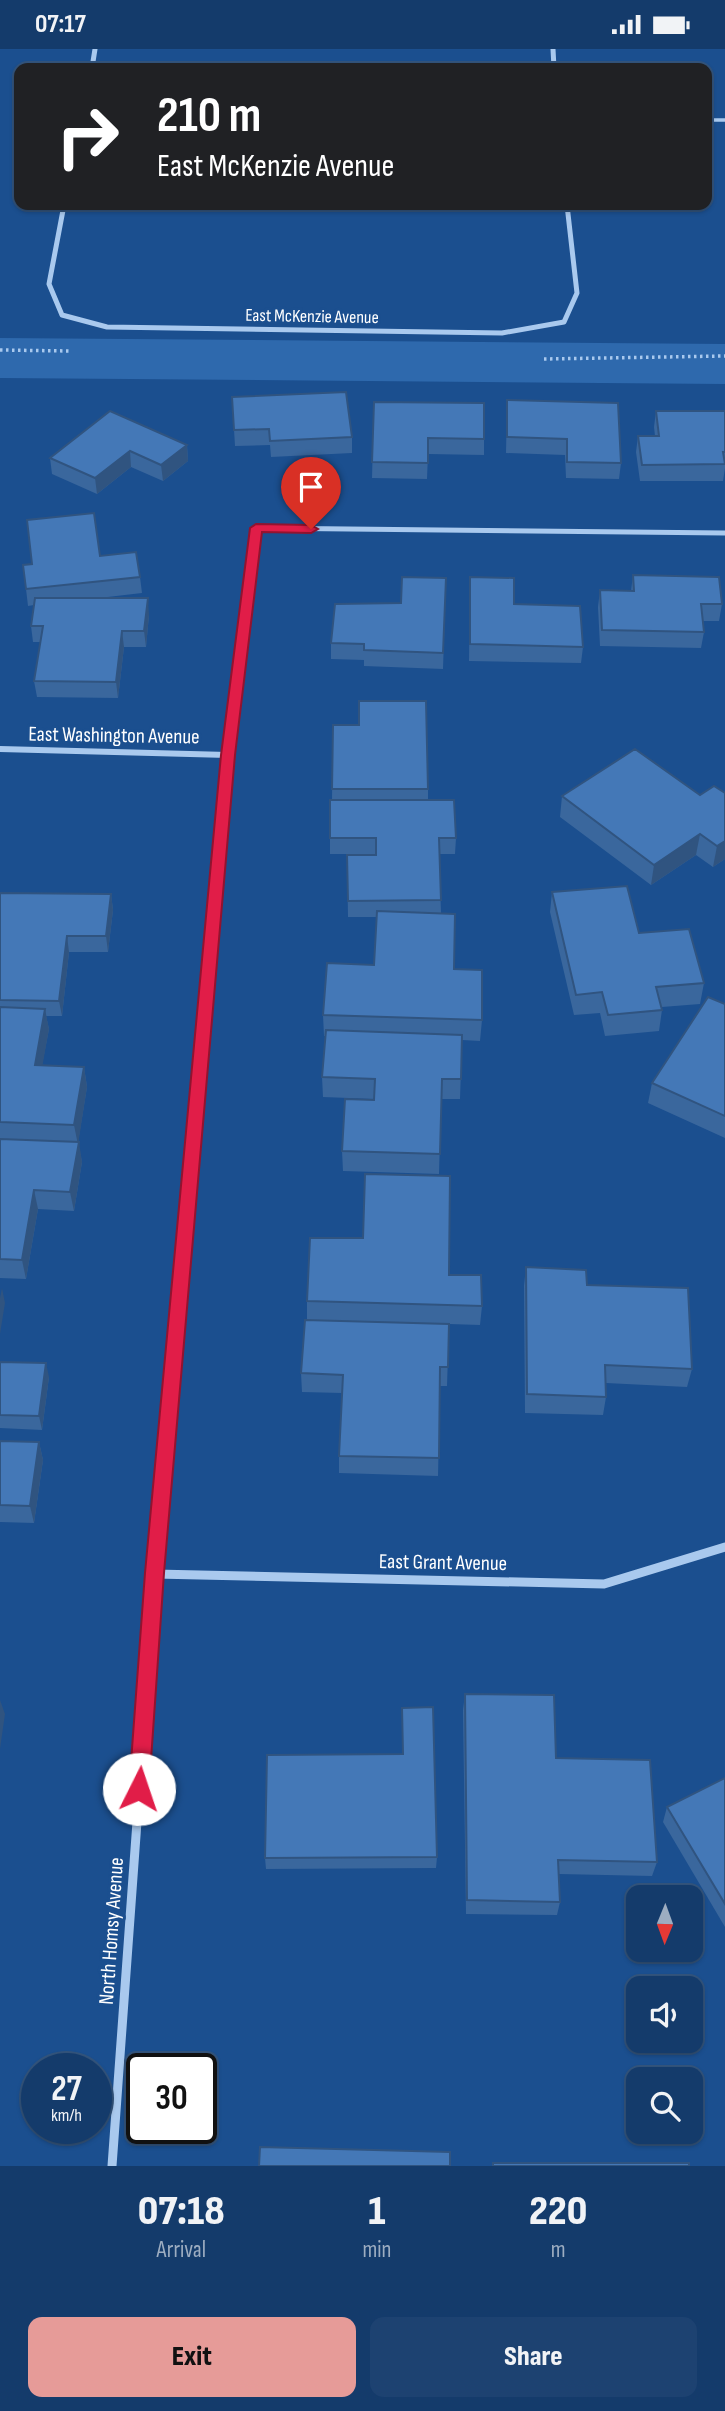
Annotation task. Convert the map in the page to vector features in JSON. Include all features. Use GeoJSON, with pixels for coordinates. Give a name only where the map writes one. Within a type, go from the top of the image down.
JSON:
{"type":"FeatureCollection","features":[{"type":"Feature","properties":{"kind":"street","name":"East McKenzie Avenue"},"geometry":{"type":"LineString","coordinates":[[63,210],[48,284],[62,315],[107,327],[502,333],[564,322],[578,293],[568,210]]}},
{"type":"Feature","properties":{"kind":"street","name":"North Homsy Avenue"},"geometry":{"type":"LineString","coordinates":[[112,2166],[155,1573],[228,755],[256,528],[725,533]]}},
{"type":"Feature","properties":{"kind":"street","name":"East Washington Avenue"},"geometry":{"type":"LineString","coordinates":[[0,749],[228,755]]}},
{"type":"Feature","properties":{"kind":"street","name":"East Grant Avenue"},"geometry":{"type":"LineString","coordinates":[[155,1573],[604,1584],[725,1547]]}},
{"type":"Feature","properties":{"kind":"shaded area"},"geometry":{"type":"Polygon","coordinates":[[[0,338],[725,344],[725,384],[0,378],[0,338]]]}},
{"type":"Feature","properties":{"kind":"building"},"geometry":{"type":"Polygon","coordinates":[[[346,392],[352,437],[270,441],[269,429],[234,430],[232,397],[346,392]]]}},
{"type":"Feature","properties":{"kind":"building"},"geometry":{"type":"Polygon","coordinates":[[[507,400],[618,403],[621,463],[567,462],[567,439],[507,437],[507,400]]]}},
{"type":"Feature","properties":{"kind":"building"},"geometry":{"type":"Polygon","coordinates":[[[374,402],[484,403],[484,439],[428,438],[428,463],[372,462],[374,402]]]}},
{"type":"Feature","properties":{"kind":"building"},"geometry":{"type":"Polygon","coordinates":[[[110,411],[187,445],[161,465],[130,451],[95,478],[50,458],[110,411]]]}},
{"type":"Feature","properties":{"kind":"building"},"geometry":{"type":"Polygon","coordinates":[[[656,411],[725,411],[725,464],[642,465],[638,436],[659,436],[656,411]]]}},
{"type":"Feature","properties":{"kind":"building"},"geometry":{"type":"Polygon","coordinates":[[[94,513],[100,556],[136,552],[140,577],[26,589],[23,565],[32,564],[27,520],[94,513]]]}},
{"type":"Feature","properties":{"kind":"building"},"geometry":{"type":"Polygon","coordinates":[[[633,575],[719,577],[722,604],[701,604],[704,632],[602,630],[600,590],[634,591],[633,575]]]}},
{"type":"Feature","properties":{"kind":"building"},"geometry":{"type":"Polygon","coordinates":[[[402,577],[446,578],[443,653],[364,650],[364,644],[331,643],[335,604],[401,603],[402,577]]]}},
{"type":"Feature","properties":{"kind":"building"},"geometry":{"type":"Polygon","coordinates":[[[470,577],[514,578],[514,604],[580,606],[583,647],[470,644],[470,577]]]}},
{"type":"Feature","properties":{"kind":"building"},"geometry":{"type":"Polygon","coordinates":[[[35,598],[148,598],[144,631],[122,631],[116,682],[34,681],[43,626],[31,626],[35,598]]]}},
{"type":"Feature","properties":{"kind":"building"},"geometry":{"type":"Polygon","coordinates":[[[359,701],[426,701],[428,789],[332,789],[333,725],[359,725],[359,701]]]}},
{"type":"Feature","properties":{"kind":"building"},"geometry":{"type":"Polygon","coordinates":[[[635,749],[700,795],[714,786],[725,793],[725,841],[717,846],[700,834],[654,865],[562,796],[635,749]]]}},
{"type":"Feature","properties":{"kind":"building"},"geometry":{"type":"Polygon","coordinates":[[[330,800],[454,800],[456,838],[439,838],[441,900],[348,901],[347,855],[376,855],[376,838],[330,838],[330,800]]]}},
{"type":"Feature","properties":{"kind":"building"},"geometry":{"type":"Polygon","coordinates":[[[627,886],[639,933],[689,929],[704,983],[656,987],[662,1010],[608,1015],[602,992],[576,995],[552,892],[627,886]]]}},
{"type":"Feature","properties":{"kind":"building"},"geometry":{"type":"Polygon","coordinates":[[[0,893],[111,894],[106,936],[67,936],[59,1001],[0,1000],[0,893]]]}},
{"type":"Feature","properties":{"kind":"building"},"geometry":{"type":"Polygon","coordinates":[[[377,911],[455,914],[454,969],[482,970],[482,1020],[323,1015],[327,963],[374,965],[377,911]]]}},
{"type":"Feature","properties":{"kind":"building"},"geometry":{"type":"Polygon","coordinates":[[[708,997],[725,1004],[725,1116],[652,1083],[708,997]]]}},
{"type":"Feature","properties":{"kind":"building"},"geometry":{"type":"Polygon","coordinates":[[[0,1007],[45,1009],[35,1065],[84,1067],[74,1125],[0,1122],[0,1007]]]}},
{"type":"Feature","properties":{"kind":"building"},"geometry":{"type":"Polygon","coordinates":[[[326,1030],[462,1035],[461,1079],[442,1079],[440,1154],[342,1151],[345,1099],[374,1100],[375,1079],[322,1077],[326,1030]]]}},
{"type":"Feature","properties":{"kind":"building"},"geometry":{"type":"Polygon","coordinates":[[[0,1139],[79,1142],[70,1192],[34,1190],[22,1260],[0,1259],[0,1139]]]}},
{"type":"Feature","properties":{"kind":"building"},"geometry":{"type":"Polygon","coordinates":[[[365,1174],[450,1176],[449,1275],[481,1275],[482,1306],[307,1301],[310,1238],[363,1238],[365,1174]]]}},
{"type":"Feature","properties":{"kind":"building"},"geometry":{"type":"Polygon","coordinates":[[[526,1267],[586,1270],[587,1285],[688,1288],[692,1369],[605,1365],[606,1397],[527,1394],[526,1267]]]}},
{"type":"Feature","properties":{"kind":"building"},"geometry":{"type":"Polygon","coordinates":[[[305,1320],[449,1324],[448,1367],[440,1367],[439,1458],[339,1456],[343,1375],[301,1373],[305,1320]]]}},
{"type":"Feature","properties":{"kind":"building"},"geometry":{"type":"Polygon","coordinates":[[[0,1362],[46,1363],[39,1416],[0,1415],[0,1362]]]}},
{"type":"Feature","properties":{"kind":"building"},"geometry":{"type":"Polygon","coordinates":[[[0,1441],[39,1442],[30,1506],[0,1505],[0,1441]]]}},
{"type":"Feature","properties":{"kind":"building"},"geometry":{"type":"Polygon","coordinates":[[[465,1694],[554,1695],[556,1758],[650,1760],[657,1862],[558,1860],[560,1902],[467,1900],[465,1694]]]}},
{"type":"Feature","properties":{"kind":"building"},"geometry":{"type":"Polygon","coordinates":[[[433,1707],[437,1857],[265,1858],[267,1755],[403,1754],[402,1708],[433,1707]]]}},
{"type":"Feature","properties":{"kind":"building"},"geometry":{"type":"Polygon","coordinates":[[[725,1778],[725,1904],[667,1807],[725,1778]]]}},
{"type":"Feature","properties":{"kind":"building"},"geometry":{"type":"Polygon","coordinates":[[[260,2147],[450,2152],[450,2166],[259,2166],[260,2147]]]}},
{"type":"Feature","properties":{"kind":"building"},"geometry":{"type":"Polygon","coordinates":[[[493,2163],[689,2163],[689,2166],[493,2166],[493,2163]]]}},
{"type":"Feature","properties":{"kind":"route"},"geometry":{"type":"LineString","coordinates":[[139,1789],[155,1573],[228,755],[256,528],[311,529]]}}]}
